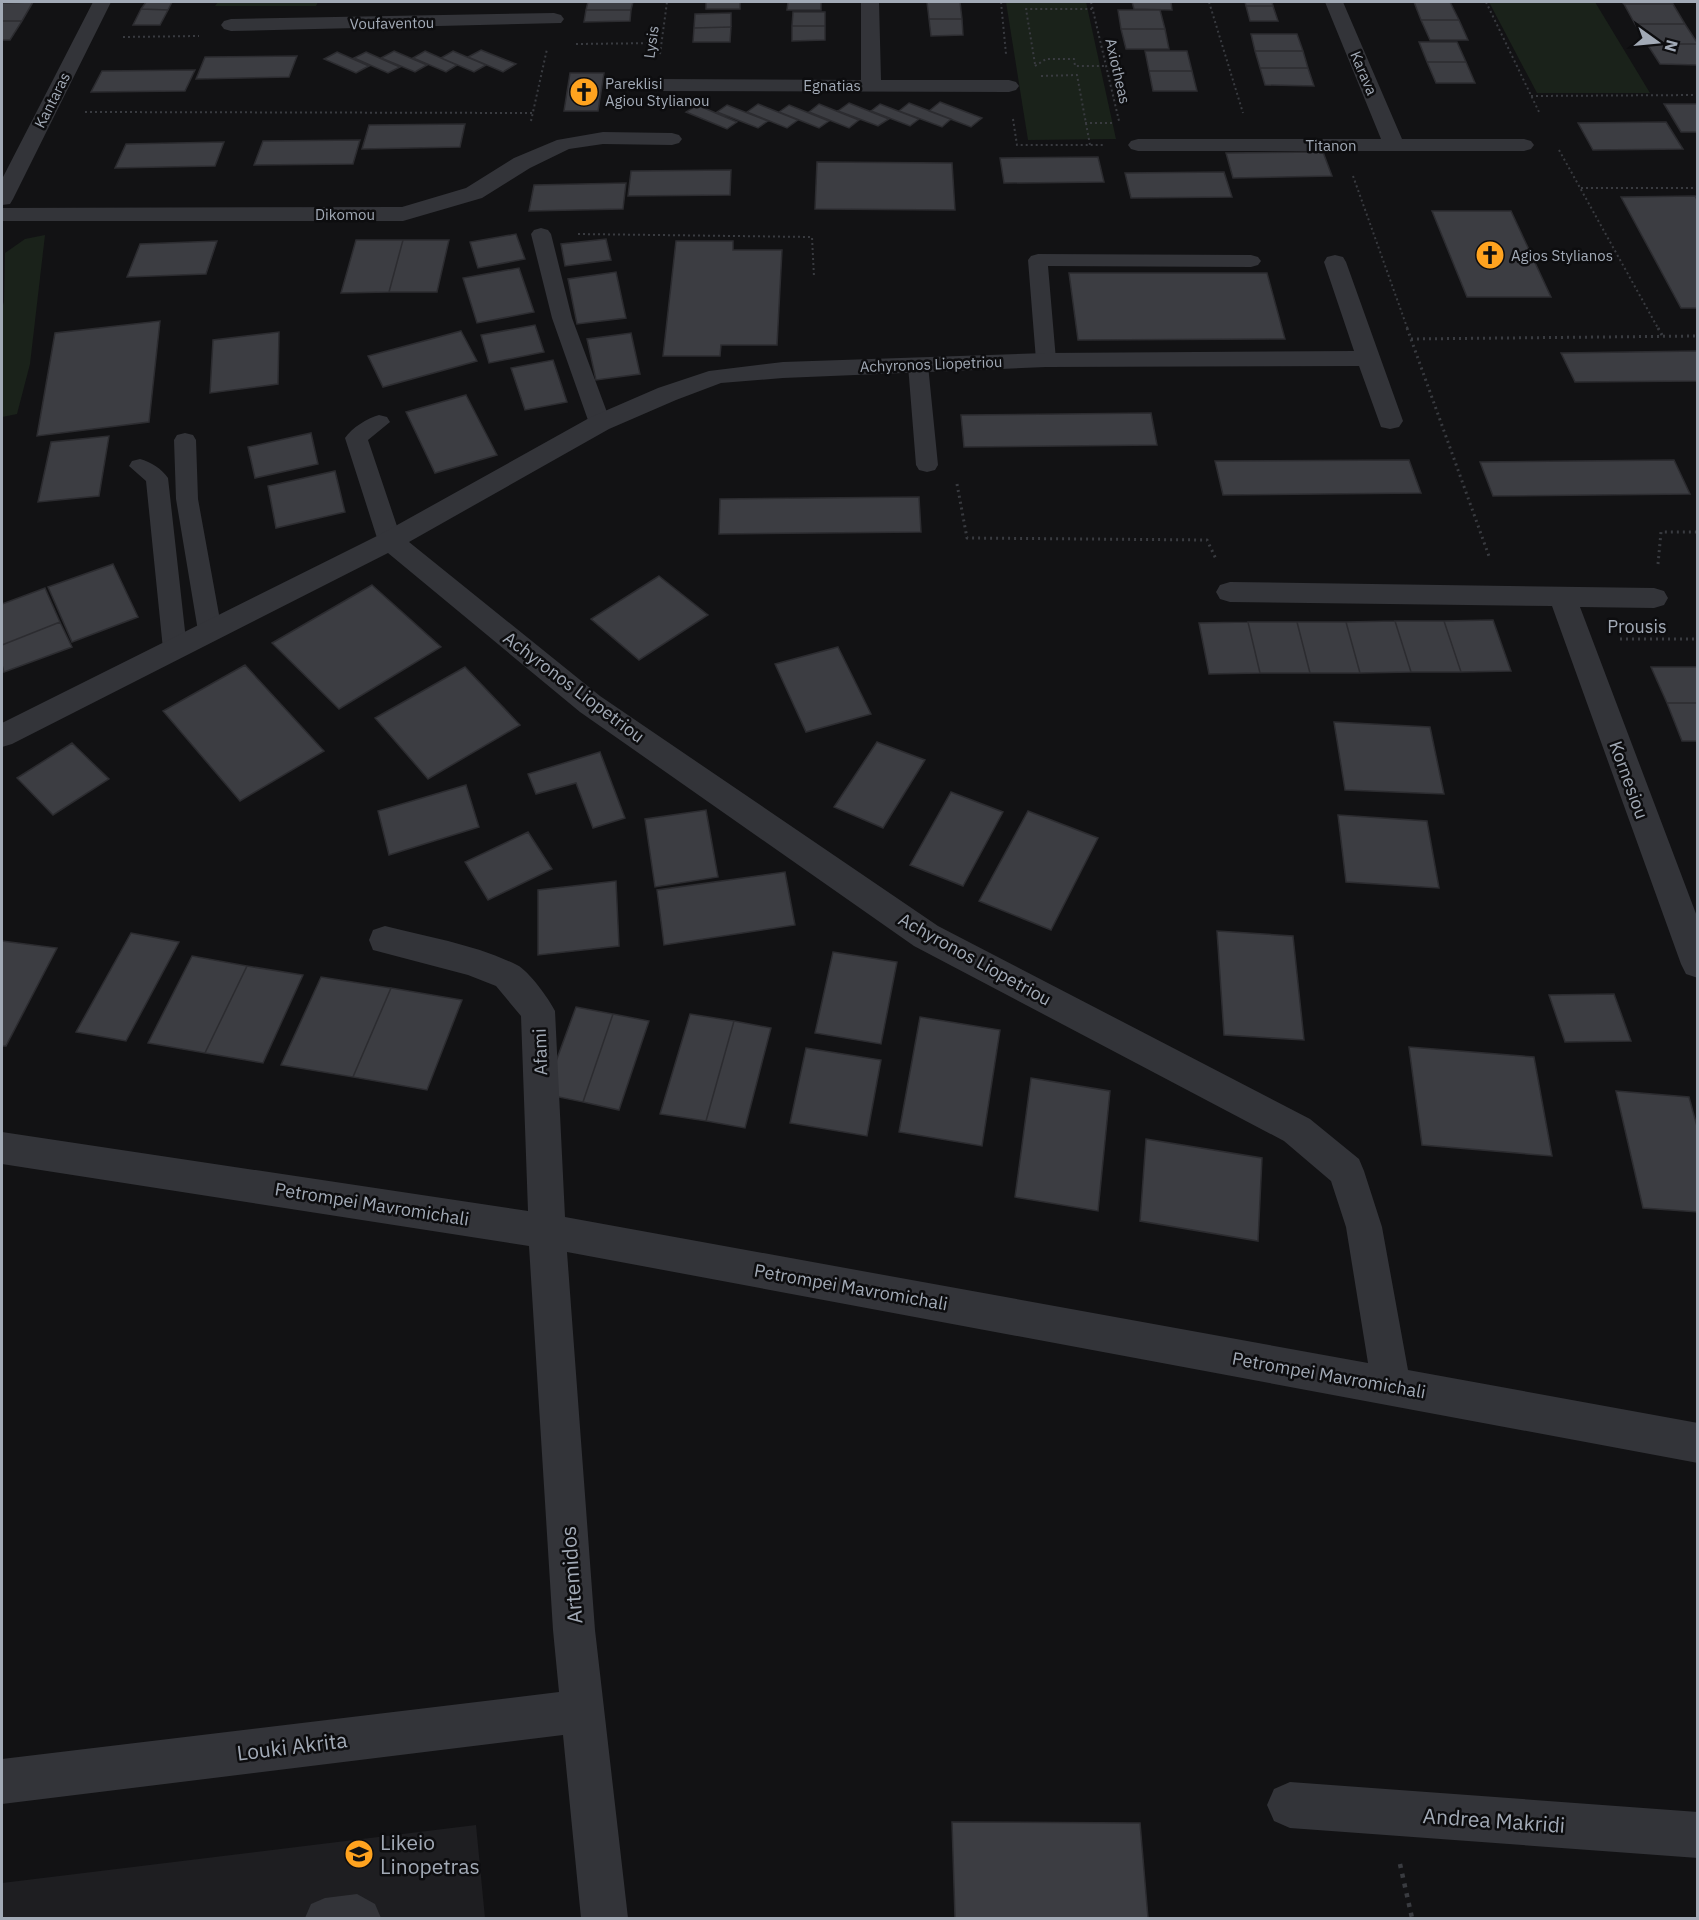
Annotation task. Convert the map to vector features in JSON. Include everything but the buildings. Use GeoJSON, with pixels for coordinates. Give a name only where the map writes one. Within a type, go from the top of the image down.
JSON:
{"type":"FeatureCollection","features":[{"type":"Feature","properties":{"kind":"street","name":"Kantaras"},"geometry":{"type":"LineString","coordinates":[[2,199],[102,2]]}},
{"type":"Feature","properties":{"kind":"street"},"geometry":{"type":"LineString","coordinates":[[436,23],[441,2]]}},
{"type":"Feature","properties":{"kind":"street"},"geometry":{"type":"LineString","coordinates":[[870,2],[871,86]]}},
{"type":"Feature","properties":{"kind":"street","name":"Karava"},"geometry":{"type":"LineString","coordinates":[[1334,2],[1394,145]]}},
{"type":"Feature","properties":{"kind":"street","name":"Voufaventou"},"geometry":{"type":"LineString","coordinates":[[231,25],[436,23],[554,19]]}},
{"type":"Feature","properties":{"kind":"street","name":"Egnatias"},"geometry":{"type":"LineString","coordinates":[[656,84],[1009,86]]}},
{"type":"Feature","properties":{"kind":"street","name":"Dikomou"},"geometry":{"type":"LineString","coordinates":[[2,215],[403,214],[474,192],[522,163],[564,144],[593,139],[672,139]]}},
{"type":"Feature","properties":{"kind":"street","name":"Titanon"},"geometry":{"type":"LineString","coordinates":[[1138,145],[1524,145]]}},
{"type":"Feature","properties":{"kind":"street"},"geometry":{"type":"LineString","coordinates":[[1335,262],[1390,421]]}},
{"type":"Feature","properties":{"kind":"street","name":"Achyronos Liopetriou"},"geometry":{"type":"LineString","coordinates":[[2,736],[390,541],[600,423],[667,394],[718,376],[783,370],[1046,360],[1368,358]]}},
{"type":"Feature","properties":{"kind":"street","name":"Achyronos Liopetriou"},"geometry":{"type":"LineString","coordinates":[[390,541],[591,704],[926,936],[1298,1130],[1346,1171],[1364,1227],[1390,1386]]}},
{"type":"Feature","properties":{"kind":"street"},"geometry":{"type":"LineString","coordinates":[[1230,592],[1654,597]]}},
{"type":"Feature","properties":{"kind":"street","name":"Kornesiou"},"geometry":{"type":"LineString","coordinates":[[1562,596],[1689,922],[1698,964]]}},
{"type":"Feature","properties":{"kind":"street","name":"Afami"},"geometry":{"type":"LineString","coordinates":[[385,940],[471,962],[508,976],[538,1011],[547,1231]]}},
{"type":"Feature","properties":{"kind":"street","name":"Petrompei Mavromichali"},"geometry":{"type":"LineString","coordinates":[[2,1148],[547,1231],[1698,1443]]}},
{"type":"Feature","properties":{"kind":"street","name":"Artemidos"},"geometry":{"type":"LineString","coordinates":[[547,1231],[573,1618],[605,1918]]}},
{"type":"Feature","properties":{"kind":"street","name":"Louki Akrita"},"geometry":{"type":"LineString","coordinates":[[2,1782],[582,1711]]}},
{"type":"Feature","properties":{"kind":"street","name":"Andrea Makridi"},"geometry":{"type":"LineString","coordinates":[[1290,1805],[1698,1835]]}},
{"type":"Feature","properties":{"kind":"lane"},"geometry":{"type":"LineString","coordinates":[[541,234],[562,318],[600,423]]}},
{"type":"Feature","properties":{"kind":"lane"},"geometry":{"type":"LineString","coordinates":[[1046,360],[1038,260],[1251,261]]}},
{"type":"Feature","properties":{"kind":"lane"},"geometry":{"type":"LineString","coordinates":[[918,365],[927,465]]}},
{"type":"Feature","properties":{"kind":"lane"},"geometry":{"type":"LineString","coordinates":[[379,422],[356,438],[390,541]]}},
{"type":"Feature","properties":{"kind":"lane"},"geometry":{"type":"LineString","coordinates":[[185,440],[187,500],[210,631]]}},
{"type":"Feature","properties":{"kind":"lane"},"geometry":{"type":"LineString","coordinates":[[140,466],[157,478],[175,649]]}},
{"type":"Feature","properties":{"kind":"lane"},"geometry":{"type":"LineString","coordinates":[[325,1918],[357,1914],[361,1918]]}},
{"type":"Feature","properties":{"kind":"path","name":"Lysis"},"geometry":{"type":"LineString","coordinates":[[656,84],[667,2]]}},
{"type":"Feature","properties":{"kind":"path","name":"Axiotheas"},"geometry":{"type":"LineString","coordinates":[[1085,123],[1119,123],[1091,2]]}},
{"type":"Feature","properties":{"kind":"path"},"geometry":{"type":"LineString","coordinates":[[1209,2],[1253,145]]}},
{"type":"Feature","properties":{"kind":"path"},"geometry":{"type":"LineString","coordinates":[[1486,2],[1541,116]]}},
{"type":"Feature","properties":{"kind":"path"},"geometry":{"type":"LineString","coordinates":[[1090,145],[1077,75],[1036,76],[1026,9],[1092,9]]}},
{"type":"Feature","properties":{"kind":"path"},"geometry":{"type":"LineString","coordinates":[[522,163],[554,19]]}},
{"type":"Feature","properties":{"kind":"path"},"geometry":{"type":"LineString","coordinates":[[84,37],[194,37],[231,25]]}},
{"type":"Feature","properties":{"kind":"path"},"geometry":{"type":"LineString","coordinates":[[548,44],[661,43]]}},
{"type":"Feature","properties":{"kind":"path"},"geometry":{"type":"LineString","coordinates":[[1026,66],[1035,66],[1046,59],[1074,59],[1075,66],[1106,66]]}},
{"type":"Feature","properties":{"kind":"path"},"geometry":{"type":"LineString","coordinates":[[1531,96],[1698,95]]}},
{"type":"Feature","properties":{"kind":"path"},"geometry":{"type":"LineString","coordinates":[[45,112],[533,113]]}},
{"type":"Feature","properties":{"kind":"path"},"geometry":{"type":"LineString","coordinates":[[1556,144],[1662,335]]}},
{"type":"Feature","properties":{"kind":"path"},"geometry":{"type":"LineString","coordinates":[[1341,145],[1503,595]]}},
{"type":"Feature","properties":{"kind":"path"},"geometry":{"type":"LineString","coordinates":[[1580,188],[1698,188]]}},
{"type":"Feature","properties":{"kind":"path"},"geometry":{"type":"LineString","coordinates":[[541,234],[812,237],[814,277]]}},
{"type":"Feature","properties":{"kind":"path"},"geometry":{"type":"LineString","coordinates":[[1411,339],[1698,336]]}},
{"type":"Feature","properties":{"kind":"path"},"geometry":{"type":"LineString","coordinates":[[927,465],[954,466],[967,538],[1207,540],[1230,592]]}},
{"type":"Feature","properties":{"kind":"path"},"geometry":{"type":"LineString","coordinates":[[1654,597],[1661,532],[1698,532]]}},
{"type":"Feature","properties":{"kind":"path","name":"Prousis"},"geometry":{"type":"LineString","coordinates":[[1577,639],[1698,639]]}},
{"type":"Feature","properties":{"kind":"shaded area"},"geometry":{"type":"Polygon","coordinates":[[[218,2],[318,2],[316,6],[215,6],[218,2]]]}},
{"type":"Feature","properties":{"kind":"shaded area"},"geometry":{"type":"Polygon","coordinates":[[[1006,2],[1086,2],[1116,139],[1028,140],[1006,2]]]}},
{"type":"Feature","properties":{"kind":"shaded area"},"geometry":{"type":"Polygon","coordinates":[[[1489,2],[1595,2],[1650,93],[1537,93],[1489,2]]]}},
{"type":"Feature","properties":{"kind":"shaded area"},"geometry":{"type":"Polygon","coordinates":[[[45,235],[30,364],[17,414],[2,417],[2,308],[5,253],[25,239],[45,235]]]}},
{"type":"Feature","properties":{"kind":"shaded area","name":"Likeio Linopetras"},"geometry":{"type":"Polygon","coordinates":[[[476,1825],[485,1918],[2,1918],[2,1883],[476,1825]]]}},
{"type":"Feature","properties":{"kind":"place","name":"Pareklisi Agiou Stylianou"},"geometry":{"type":"Point","coordinates":[584,92]}},
{"type":"Feature","properties":{"kind":"place","name":"Agios Stylianos"},"geometry":{"type":"Point","coordinates":[1490,255]}},
{"type":"Feature","properties":{"kind":"place","name":"Likeio Linopetras"},"geometry":{"type":"Point","coordinates":[359,1854]}}]}
